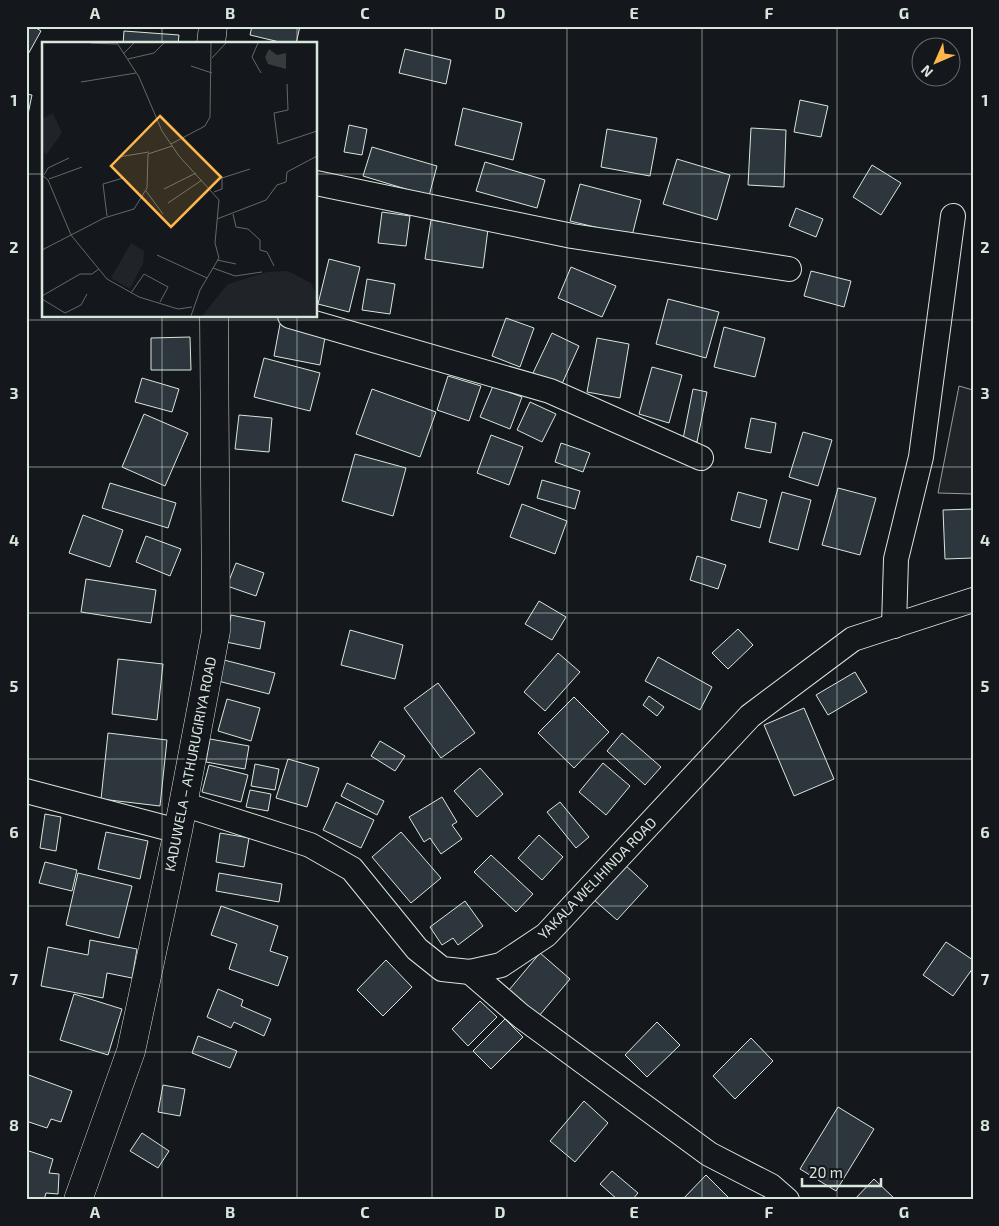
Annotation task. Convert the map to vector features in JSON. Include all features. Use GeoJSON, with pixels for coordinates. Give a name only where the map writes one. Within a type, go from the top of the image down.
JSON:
{"type":"FeatureCollection","features":[{"type":"Feature","properties":{"kind":"main road"},"geometry":{"type":"LineString","coordinates":[[212,42],[213,26]]}},
{"type":"Feature","properties":{"kind":"main road","name":"KADUWELA – ATHURUGIRIYA ROAD"},"geometry":{"type":"LineString","coordinates":[[78,1200],[131,1051],[184,804],[216,631],[214,318]]}},
{"type":"Feature","properties":{"kind":"street"},"geometry":{"type":"LineString","coordinates":[[318,183],[572,236],[789,269]]}},
{"type":"Feature","properties":{"kind":"street"},"geometry":{"type":"LineString","coordinates":[[894,626],[896,559],[921,457],[953,216]]}},
{"type":"Feature","properties":{"kind":"street"},"geometry":{"type":"LineString","coordinates":[[297,318],[550,391],[701,458]]}},
{"type":"Feature","properties":{"kind":"street","name":"YAKALA WELIHINDA ROAD"},"geometry":{"type":"LineString","coordinates":[[184,804],[310,845],[352,869],[416,949],[442,969],[470,972],[501,965],[546,935],[750,716],[853,639],[973,600]]}},
{"type":"Feature","properties":{"kind":"street"},"geometry":{"type":"LineString","coordinates":[[26,791],[178,831]]}},
{"type":"Feature","properties":{"kind":"street"},"geometry":{"type":"LineString","coordinates":[[470,972],[521,1016],[709,1154],[771,1186],[787,1200]]}},
{"type":"Feature","properties":{"kind":"shaded area"},"geometry":{"type":"Polygon","coordinates":[[[959,386],[973,390],[973,494],[938,493],[959,386]]]}},
{"type":"Feature","properties":{"kind":"building"},"geometry":{"type":"Polygon","coordinates":[[[26,26],[33,26],[41,31],[26,58],[26,26]]]}},
{"type":"Feature","properties":{"kind":"building"},"geometry":{"type":"Polygon","coordinates":[[[252,26],[300,26],[296,42],[280,42],[250,35],[252,26]]]}},
{"type":"Feature","properties":{"kind":"building"},"geometry":{"type":"Polygon","coordinates":[[[124,31],[179,35],[178,42],[123,42],[124,31]]]}},
{"type":"Feature","properties":{"kind":"building"},"geometry":{"type":"Polygon","coordinates":[[[405,49],[451,60],[446,84],[399,73],[405,49]]]}},
{"type":"Feature","properties":{"kind":"building"},"geometry":{"type":"Polygon","coordinates":[[[26,94],[32,95],[27,119],[26,119],[26,94]]]}},
{"type":"Feature","properties":{"kind":"building"},"geometry":{"type":"Polygon","coordinates":[[[800,100],[828,106],[821,137],[794,132],[800,100]]]}},
{"type":"Feature","properties":{"kind":"building"},"geometry":{"type":"Polygon","coordinates":[[[463,108],[522,123],[513,160],[455,145],[463,108]]]}},
{"type":"Feature","properties":{"kind":"building"},"geometry":{"type":"Polygon","coordinates":[[[349,125],[367,129],[362,155],[344,152],[349,125]]]}},
{"type":"Feature","properties":{"kind":"building"},"geometry":{"type":"Polygon","coordinates":[[[751,128],[786,130],[784,187],[748,185],[751,128]]]}},
{"type":"Feature","properties":{"kind":"building"},"geometry":{"type":"Polygon","coordinates":[[[607,129],[657,138],[650,176],[601,167],[607,129]]]}},
{"type":"Feature","properties":{"kind":"building"},"geometry":{"type":"Polygon","coordinates":[[[372,147],[437,166],[429,196],[363,176],[372,147]]]}},
{"type":"Feature","properties":{"kind":"building"},"geometry":{"type":"Polygon","coordinates":[[[677,159],[730,175],[717,220],[663,204],[677,159]]]}},
{"type":"Feature","properties":{"kind":"building"},"geometry":{"type":"Polygon","coordinates":[[[485,162],[545,180],[537,208],[476,191],[485,162]]]}},
{"type":"Feature","properties":{"kind":"building"},"geometry":{"type":"Polygon","coordinates":[[[872,165],[901,183],[881,215],[853,197],[872,165]]]}},
{"type":"Feature","properties":{"kind":"building"},"geometry":{"type":"Polygon","coordinates":[[[580,184],[641,200],[632,236],[570,221],[580,184]]]}},
{"type":"Feature","properties":{"kind":"building"},"geometry":{"type":"Polygon","coordinates":[[[796,208],[823,219],[816,237],[789,226],[796,208]]]}},
{"type":"Feature","properties":{"kind":"building"},"geometry":{"type":"Polygon","coordinates":[[[382,212],[410,216],[406,246],[378,243],[382,212]]]}},
{"type":"Feature","properties":{"kind":"building"},"geometry":{"type":"Polygon","coordinates":[[[431,220],[488,229],[483,268],[425,259],[431,220]]]}},
{"type":"Feature","properties":{"kind":"building"},"geometry":{"type":"Polygon","coordinates":[[[329,259],[360,267],[349,312],[318,304],[329,259]]]}},
{"type":"Feature","properties":{"kind":"building"},"geometry":{"type":"Polygon","coordinates":[[[571,267],[616,286],[602,317],[558,298],[571,267]]]}},
{"type":"Feature","properties":{"kind":"building"},"geometry":{"type":"Polygon","coordinates":[[[811,271],[851,281],[844,307],[804,296],[811,271]]]}},
{"type":"Feature","properties":{"kind":"building"},"geometry":{"type":"Polygon","coordinates":[[[367,279],[395,284],[390,314],[362,310],[367,279]]]}},
{"type":"Feature","properties":{"kind":"building"},"geometry":{"type":"Polygon","coordinates":[[[668,299],[719,312],[706,358],[656,344],[668,299]]]}},
{"type":"Feature","properties":{"kind":"building"},"geometry":{"type":"Polygon","coordinates":[[[506,318],[534,328],[520,367],[492,356],[506,318]]]}},
{"type":"Feature","properties":{"kind":"building"},"geometry":{"type":"Polygon","coordinates":[[[280,324],[326,332],[320,365],[274,356],[280,324]]]}},
{"type":"Feature","properties":{"kind":"building"},"geometry":{"type":"Polygon","coordinates":[[[724,327],[765,338],[755,377],[714,367],[724,327]]]}},
{"type":"Feature","properties":{"kind":"building"},"geometry":{"type":"Polygon","coordinates":[[[552,333],[579,346],[561,386],[533,373],[552,333]]]}},
{"type":"Feature","properties":{"kind":"building"},"geometry":{"type":"Polygon","coordinates":[[[190,337],[191,370],[151,370],[151,338],[190,337]]]}},
{"type":"Feature","properties":{"kind":"building"},"geometry":{"type":"Polygon","coordinates":[[[597,338],[629,344],[620,398],[587,392],[597,338]]]}},
{"type":"Feature","properties":{"kind":"building"},"geometry":{"type":"Polygon","coordinates":[[[264,358],[320,373],[310,411],[254,397],[264,358]]]}},
{"type":"Feature","properties":{"kind":"building"},"geometry":{"type":"Polygon","coordinates":[[[652,367],[682,375],[669,423],[639,414],[652,367]]]}},
{"type":"Feature","properties":{"kind":"building"},"geometry":{"type":"Polygon","coordinates":[[[448,376],[481,386],[469,421],[437,410],[448,376]]]}},
{"type":"Feature","properties":{"kind":"building"},"geometry":{"type":"Polygon","coordinates":[[[142,378],[179,389],[172,412],[135,402],[142,378]]]}},
{"type":"Feature","properties":{"kind":"building"},"geometry":{"type":"Polygon","coordinates":[[[493,386],[522,397],[510,429],[480,417],[493,386]]]}},
{"type":"Feature","properties":{"kind":"building"},"geometry":{"type":"Polygon","coordinates":[[[372,389],[436,412],[420,457],[356,434],[372,389]]]}},
{"type":"Feature","properties":{"kind":"building"},"geometry":{"type":"Polygon","coordinates":[[[693,389],[707,392],[697,442],[683,439],[693,389]]]}},
{"type":"Feature","properties":{"kind":"building"},"geometry":{"type":"Polygon","coordinates":[[[530,402],[556,414],[542,442],[517,430],[530,402]]]}},
{"type":"Feature","properties":{"kind":"building"},"geometry":{"type":"Polygon","coordinates":[[[144,414],[188,433],[165,486],[122,467],[144,414]]]}},
{"type":"Feature","properties":{"kind":"building"},"geometry":{"type":"Polygon","coordinates":[[[239,415],[272,418],[269,452],[235,449],[239,415]]]}},
{"type":"Feature","properties":{"kind":"building"},"geometry":{"type":"Polygon","coordinates":[[[751,418],[776,423],[771,453],[745,448],[751,418]]]}},
{"type":"Feature","properties":{"kind":"building"},"geometry":{"type":"Polygon","coordinates":[[[803,432],[832,440],[818,486],[789,477],[803,432]]]}},
{"type":"Feature","properties":{"kind":"building"},"geometry":{"type":"Polygon","coordinates":[[[491,435],[523,447],[509,485],[477,473],[491,435]]]}},
{"type":"Feature","properties":{"kind":"building"},"geometry":{"type":"Polygon","coordinates":[[[561,443],[590,453],[583,472],[555,462],[561,443]]]}},
{"type":"Feature","properties":{"kind":"building"},"geometry":{"type":"Polygon","coordinates":[[[355,454],[406,468],[393,516],[342,501],[355,454]]]}},
{"type":"Feature","properties":{"kind":"building"},"geometry":{"type":"Polygon","coordinates":[[[542,480],[580,491],[575,509],[537,498],[542,480]]]}},
{"type":"Feature","properties":{"kind":"building"},"geometry":{"type":"Polygon","coordinates":[[[110,483],[176,503],[168,528],[102,508],[110,483]]]}},
{"type":"Feature","properties":{"kind":"building"},"geometry":{"type":"Polygon","coordinates":[[[838,488],[876,498],[860,555],[822,545],[838,488]]]}},
{"type":"Feature","properties":{"kind":"building"},"geometry":{"type":"Polygon","coordinates":[[[738,492],[767,500],[760,528],[731,520],[738,492]]]}},
{"type":"Feature","properties":{"kind":"building"},"geometry":{"type":"Polygon","coordinates":[[[782,492],[811,500],[798,550],[769,542],[782,492]]]}},
{"type":"Feature","properties":{"kind":"building"},"geometry":{"type":"Polygon","coordinates":[[[522,504],[567,521],[555,554],[510,537],[522,504]]]}},
{"type":"Feature","properties":{"kind":"building"},"geometry":{"type":"Polygon","coordinates":[[[973,509],[973,558],[945,559],[943,510],[973,509]]]}},
{"type":"Feature","properties":{"kind":"building"},"geometry":{"type":"Polygon","coordinates":[[[83,515],[123,530],[110,567],[69,553],[83,515]]]}},
{"type":"Feature","properties":{"kind":"building"},"geometry":{"type":"Polygon","coordinates":[[[146,536],[181,549],[170,576],[136,562],[146,536]]]}},
{"type":"Feature","properties":{"kind":"building"},"geometry":{"type":"Polygon","coordinates":[[[697,556],[726,565],[718,589],[690,580],[697,556]]]}},
{"type":"Feature","properties":{"kind":"building"},"geometry":{"type":"Polygon","coordinates":[[[236,563],[264,573],[256,596],[227,586],[236,563]]]}},
{"type":"Feature","properties":{"kind":"building"},"geometry":{"type":"Polygon","coordinates":[[[86,579],[156,590],[151,623],[81,612],[86,579]]]}},
{"type":"Feature","properties":{"kind":"building"},"geometry":{"type":"Polygon","coordinates":[[[539,601],[566,617],[552,640],[525,624],[539,601]]]}},
{"type":"Feature","properties":{"kind":"building"},"geometry":{"type":"Polygon","coordinates":[[[231,615],[265,622],[260,649],[226,642],[231,615]]]}},
{"type":"Feature","properties":{"kind":"building"},"geometry":{"type":"Polygon","coordinates":[[[738,629],[753,645],[728,669],[712,653],[738,629]]]}},
{"type":"Feature","properties":{"kind":"building"},"geometry":{"type":"Polygon","coordinates":[[[350,630],[403,645],[395,679],[341,665],[350,630]]]}},
{"type":"Feature","properties":{"kind":"building"},"geometry":{"type":"Polygon","coordinates":[[[558,653],[580,672],[545,711],[524,692],[558,653]]]}},
{"type":"Feature","properties":{"kind":"building"},"geometry":{"type":"Polygon","coordinates":[[[658,657],[712,687],[700,710],[645,681],[658,657]]]}},
{"type":"Feature","properties":{"kind":"building"},"geometry":{"type":"Polygon","coordinates":[[[118,659],[163,664],[157,720],[112,714],[118,659]]]}},
{"type":"Feature","properties":{"kind":"building"},"geometry":{"type":"Polygon","coordinates":[[[224,660],[275,673],[269,694],[218,681],[224,660]]]}},
{"type":"Feature","properties":{"kind":"building"},"geometry":{"type":"Polygon","coordinates":[[[855,672],[867,692],[828,715],[816,695],[855,672]]]}},
{"type":"Feature","properties":{"kind":"building"},"geometry":{"type":"Polygon","coordinates":[[[438,683],[475,733],[441,758],[404,708],[438,683]]]}},
{"type":"Feature","properties":{"kind":"building"},"geometry":{"type":"Polygon","coordinates":[[[649,696],[664,707],[657,716],[643,705],[649,696]]]}},
{"type":"Feature","properties":{"kind":"building"},"geometry":{"type":"Polygon","coordinates":[[[574,697],[609,732],[574,768],[538,733],[574,697]]]}},
{"type":"Feature","properties":{"kind":"building"},"geometry":{"type":"Polygon","coordinates":[[[227,699],[260,708],[251,741],[218,731],[227,699]]]}},
{"type":"Feature","properties":{"kind":"building"},"geometry":{"type":"Polygon","coordinates":[[[804,708],[834,779],[794,796],[764,725],[804,708]]]}},
{"type":"Feature","properties":{"kind":"building"},"geometry":{"type":"Polygon","coordinates":[[[108,733],[167,740],[160,806],[101,799],[108,733]]]}},
{"type":"Feature","properties":{"kind":"building"},"geometry":{"type":"Polygon","coordinates":[[[622,733],[661,767],[645,785],[607,751],[622,733]]]}},
{"type":"Feature","properties":{"kind":"building"},"geometry":{"type":"Polygon","coordinates":[[[210,739],[249,746],[245,769],[206,762],[210,739]]]}},
{"type":"Feature","properties":{"kind":"building"},"geometry":{"type":"Polygon","coordinates":[[[380,741],[405,756],[395,771],[371,756],[380,741]]]}},
{"type":"Feature","properties":{"kind":"building"},"geometry":{"type":"Polygon","coordinates":[[[288,759],[319,768],[307,807],[276,798],[288,759]]]}},
{"type":"Feature","properties":{"kind":"building"},"geometry":{"type":"Polygon","coordinates":[[[603,763],[630,786],[606,815],[579,792],[603,763]]]}},
{"type":"Feature","properties":{"kind":"building"},"geometry":{"type":"Polygon","coordinates":[[[255,764],[279,769],[275,790],[251,786],[255,764]]]}},
{"type":"Feature","properties":{"kind":"building"},"geometry":{"type":"Polygon","coordinates":[[[209,765],[248,775],[241,802],[202,792],[209,765]]]}},
{"type":"Feature","properties":{"kind":"building"},"geometry":{"type":"Polygon","coordinates":[[[480,768],[503,794],[477,817],[454,791],[480,768]]]}},
{"type":"Feature","properties":{"kind":"building"},"geometry":{"type":"Polygon","coordinates":[[[347,783],[384,801],[377,815],[341,796],[347,783]]]}},
{"type":"Feature","properties":{"kind":"building"},"geometry":{"type":"Polygon","coordinates":[[[250,790],[271,794],[268,811],[246,807],[250,790]]]}},
{"type":"Feature","properties":{"kind":"building"},"geometry":{"type":"Polygon","coordinates":[[[442,797],[457,822],[452,825],[462,839],[441,854],[430,838],[424,842],[409,817],[442,797]]]}},
{"type":"Feature","properties":{"kind":"building"},"geometry":{"type":"Polygon","coordinates":[[[336,802],[374,820],[361,848],[323,830],[336,802]]]}},
{"type":"Feature","properties":{"kind":"building"},"geometry":{"type":"Polygon","coordinates":[[[560,802],[589,837],[576,848],[547,812],[560,802]]]}},
{"type":"Feature","properties":{"kind":"building"},"geometry":{"type":"Polygon","coordinates":[[[45,814],[61,817],[56,851],[40,848],[45,814]]]}},
{"type":"Feature","properties":{"kind":"building"},"geometry":{"type":"Polygon","coordinates":[[[106,832],[148,841],[140,879],[98,869],[106,832]]]}},
{"type":"Feature","properties":{"kind":"building"},"geometry":{"type":"Polygon","coordinates":[[[401,832],[441,878],[411,903],[372,857],[401,832]]]}},
{"type":"Feature","properties":{"kind":"building"},"geometry":{"type":"Polygon","coordinates":[[[220,833],[249,838],[244,867],[216,862],[220,833]]]}},
{"type":"Feature","properties":{"kind":"building"},"geometry":{"type":"Polygon","coordinates":[[[539,835],[563,857],[542,880],[518,858],[539,835]]]}},
{"type":"Feature","properties":{"kind":"building"},"geometry":{"type":"Polygon","coordinates":[[[491,855],[533,894],[516,912],[474,872],[491,855]]]}},
{"type":"Feature","properties":{"kind":"building"},"geometry":{"type":"Polygon","coordinates":[[[45,862],[77,870],[72,891],[39,883],[45,862]]]}},
{"type":"Feature","properties":{"kind":"building"},"geometry":{"type":"Polygon","coordinates":[[[624,864],[648,886],[617,920],[593,899],[624,864]]]}},
{"type":"Feature","properties":{"kind":"building"},"geometry":{"type":"Polygon","coordinates":[[[78,873],[132,886],[119,938],[66,925],[78,873]]]}},
{"type":"Feature","properties":{"kind":"building"},"geometry":{"type":"Polygon","coordinates":[[[219,873],[282,884],[279,902],[216,891],[219,873]]]}},
{"type":"Feature","properties":{"kind":"building"},"geometry":{"type":"Polygon","coordinates":[[[465,901],[483,926],[458,945],[453,938],[442,945],[430,927],[465,901]]]}},
{"type":"Feature","properties":{"kind":"building"},"geometry":{"type":"Polygon","coordinates":[[[221,906],[278,926],[270,951],[288,957],[278,986],[229,969],[237,944],[211,935],[221,906]]]}},
{"type":"Feature","properties":{"kind":"building"},"geometry":{"type":"Polygon","coordinates":[[[90,940],[137,949],[132,978],[107,973],[103,998],[41,986],[48,947],[88,955],[90,940]]]}},
{"type":"Feature","properties":{"kind":"building"},"geometry":{"type":"Polygon","coordinates":[[[946,942],[973,960],[973,968],[953,996],[923,975],[946,942]]]}},
{"type":"Feature","properties":{"kind":"building"},"geometry":{"type":"Polygon","coordinates":[[[540,953],[570,979],[539,1016],[509,990],[540,953]]]}},
{"type":"Feature","properties":{"kind":"building"},"geometry":{"type":"Polygon","coordinates":[[[386,960],[412,987],[383,1016],[357,990],[386,960]]]}},
{"type":"Feature","properties":{"kind":"building"},"geometry":{"type":"Polygon","coordinates":[[[218,989],[243,1000],[241,1006],[271,1019],[264,1036],[234,1022],[231,1028],[207,1017],[218,989]]]}},
{"type":"Feature","properties":{"kind":"building"},"geometry":{"type":"Polygon","coordinates":[[[74,994],[122,1009],[108,1055],[60,1040],[74,994]]]}},
{"type":"Feature","properties":{"kind":"building"},"geometry":{"type":"Polygon","coordinates":[[[480,1001],[497,1017],[468,1046],[452,1029],[480,1001]]]}},
{"type":"Feature","properties":{"kind":"building"},"geometry":{"type":"Polygon","coordinates":[[[505,1019],[523,1037],[491,1069],[473,1051],[505,1019]]]}},
{"type":"Feature","properties":{"kind":"building"},"geometry":{"type":"Polygon","coordinates":[[[657,1022],[680,1045],[647,1077],[625,1055],[657,1022]]]}},
{"type":"Feature","properties":{"kind":"building"},"geometry":{"type":"Polygon","coordinates":[[[198,1036],[237,1051],[230,1068],[192,1053],[198,1036]]]}},
{"type":"Feature","properties":{"kind":"building"},"geometry":{"type":"Polygon","coordinates":[[[751,1038],[773,1061],[735,1099],[713,1076],[751,1038]]]}},
{"type":"Feature","properties":{"kind":"building"},"geometry":{"type":"Polygon","coordinates":[[[26,1074],[72,1091],[61,1122],[51,1119],[47,1128],[26,1121],[26,1074]]]}},
{"type":"Feature","properties":{"kind":"building"},"geometry":{"type":"Polygon","coordinates":[[[163,1085],[185,1089],[180,1116],[158,1112],[163,1085]]]}},
{"type":"Feature","properties":{"kind":"building"},"geometry":{"type":"Polygon","coordinates":[[[584,1101],[608,1123],[575,1162],[550,1141],[584,1101]]]}},
{"type":"Feature","properties":{"kind":"building"},"geometry":{"type":"Polygon","coordinates":[[[838,1107],[874,1129],[836,1191],[800,1169],[838,1107]]]}},
{"type":"Feature","properties":{"kind":"building"},"geometry":{"type":"Polygon","coordinates":[[[142,1133],[169,1151],[158,1168],[130,1151],[142,1133]]]}},
{"type":"Feature","properties":{"kind":"building"},"geometry":{"type":"Polygon","coordinates":[[[26,1150],[53,1159],[49,1173],[59,1174],[58,1194],[46,1193],[44,1200],[26,1200],[26,1150]]]}},
{"type":"Feature","properties":{"kind":"building"},"geometry":{"type":"Polygon","coordinates":[[[612,1171],[638,1193],[632,1200],[618,1200],[600,1184],[612,1171]]]}},
{"type":"Feature","properties":{"kind":"building"},"geometry":{"type":"Polygon","coordinates":[[[706,1175],[731,1200],[682,1200],[706,1175]]]}},
{"type":"Feature","properties":{"kind":"building"},"geometry":{"type":"Polygon","coordinates":[[[874,1179],[896,1200],[854,1200],[874,1179]]]}}]}
